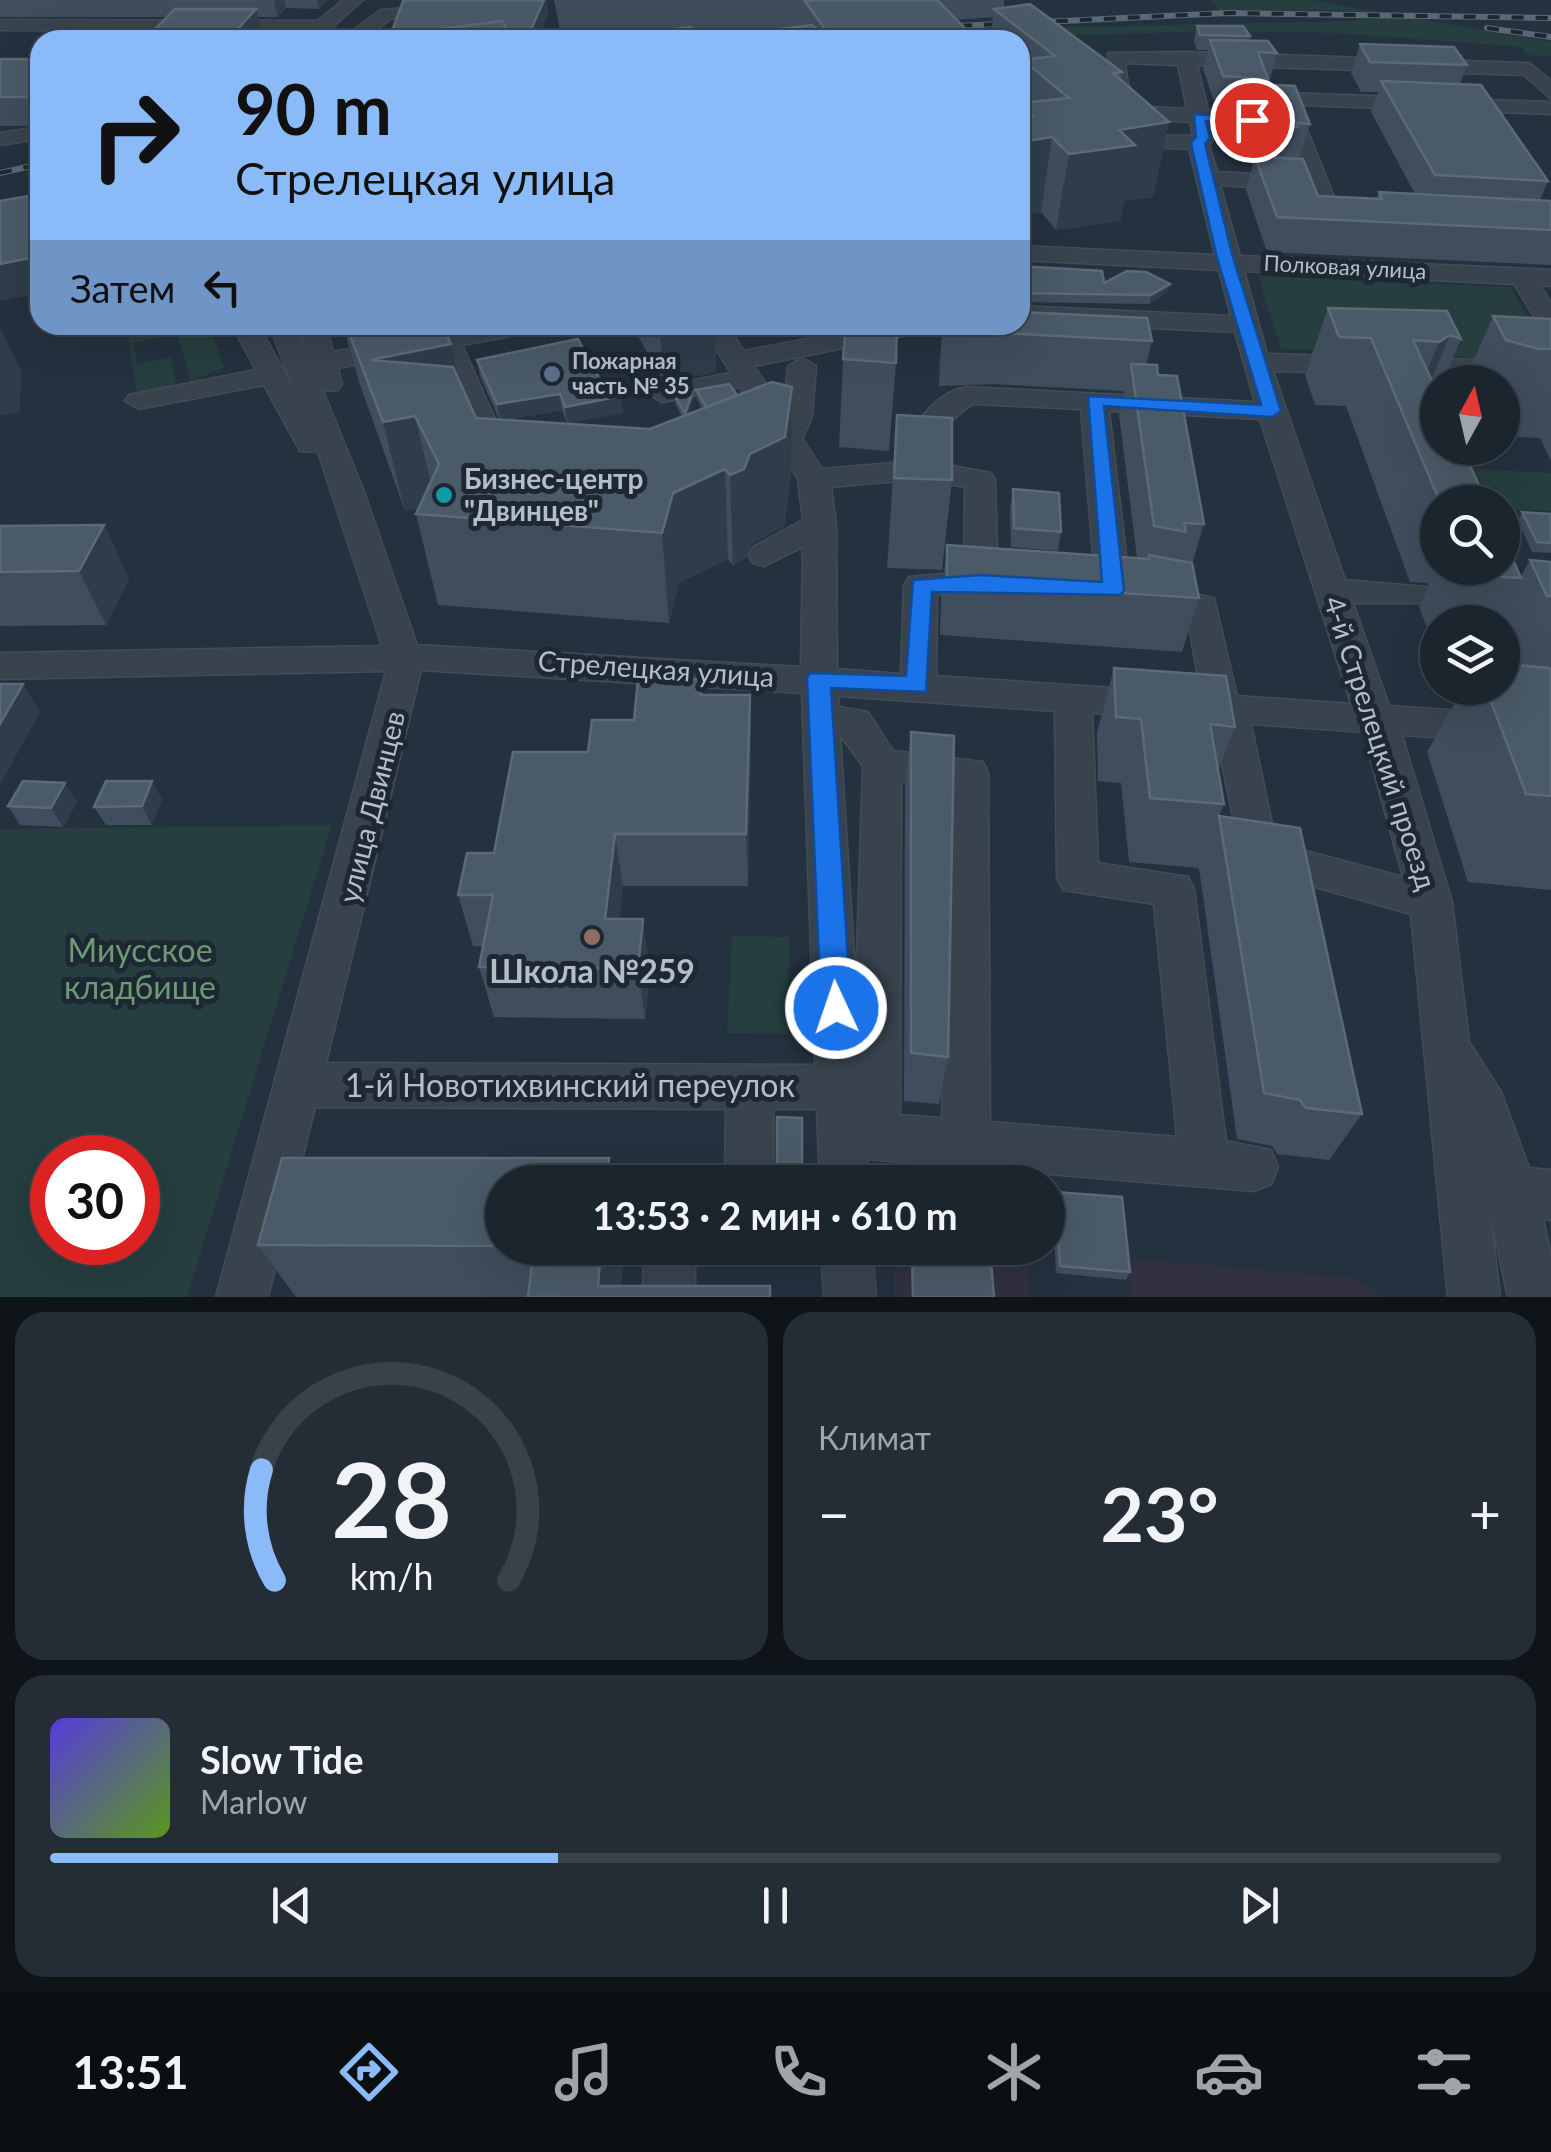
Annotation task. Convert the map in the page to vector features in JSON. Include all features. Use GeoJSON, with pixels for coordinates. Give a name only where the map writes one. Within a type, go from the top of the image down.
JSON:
{"type":"FeatureCollection","features":[{"type":"Feature","properties":{"kind":"street"},"geometry":{"type":"LineString","coordinates":[[323,30],[354,0]]}},
{"type":"Feature","properties":{"kind":"street"},"geometry":{"type":"LineString","coordinates":[[326,30],[376,0]]}},
{"type":"Feature","properties":{"kind":"street"},"geometry":{"type":"LineString","coordinates":[[362,30],[380,17],[416,7],[464,10]]}},
{"type":"Feature","properties":{"kind":"street"},"geometry":{"type":"LineString","coordinates":[[0,25],[244,30]]}},
{"type":"Feature","properties":{"kind":"street"},"geometry":{"type":"LineString","coordinates":[[1389,44],[1498,54],[1525,64],[1551,90],[1501,121]]}},
{"type":"Feature","properties":{"kind":"street"},"geometry":{"type":"LineString","coordinates":[[1176,58],[1162,48],[1498,54]]}},
{"type":"Feature","properties":{"kind":"street"},"geometry":{"type":"LineString","coordinates":[[1198,143],[1132,140],[1122,112],[1115,57],[1525,64]]}},
{"type":"Feature","properties":{"kind":"street","name":"4-й Стрелецкий проезд"},"geometry":{"type":"LineString","coordinates":[[1176,58],[1204,138],[1198,143],[1226,262],[1256,362],[1376,717],[1431,902],[1448,1049],[1472,1078],[1508,1190]]}},
{"type":"Feature","properties":{"kind":"street"},"geometry":{"type":"LineString","coordinates":[[1386,216],[1328,214],[1284,98],[1551,125]]}},
{"type":"Feature","properties":{"kind":"street"},"geometry":{"type":"LineString","coordinates":[[1092,102],[1101,110],[1290,122]]}},
{"type":"Feature","properties":{"kind":"street"},"geometry":{"type":"LineString","coordinates":[[0,139],[30,134]]}},
{"type":"Feature","properties":{"kind":"street"},"geometry":{"type":"LineString","coordinates":[[1208,178],[1316,184]]}},
{"type":"Feature","properties":{"kind":"street","name":"Полковая улица"},"geometry":{"type":"LineString","coordinates":[[1030,251],[1062,244],[1226,262],[1551,278]]}},
{"type":"Feature","properties":{"kind":"street"},"geometry":{"type":"LineString","coordinates":[[1522,277],[1551,324]]}},
{"type":"Feature","properties":{"kind":"street"},"geometry":{"type":"LineString","coordinates":[[1030,315],[1246,326]]}},
{"type":"Feature","properties":{"kind":"street"},"geometry":{"type":"LineString","coordinates":[[258,335],[297,366],[350,463],[348,492]]}},
{"type":"Feature","properties":{"kind":"street"},"geometry":{"type":"LineString","coordinates":[[286,335],[297,366],[318,461],[348,492]]}},
{"type":"Feature","properties":{"kind":"street"},"geometry":{"type":"LineString","coordinates":[[297,366],[308,335]]}},
{"type":"Feature","properties":{"kind":"street"},"geometry":{"type":"LineString","coordinates":[[139,401],[297,366],[474,335]]}},
{"type":"Feature","properties":{"kind":"street"},"geometry":{"type":"LineString","coordinates":[[480,335],[494,365]]}},
{"type":"Feature","properties":{"kind":"street"},"geometry":{"type":"LineString","coordinates":[[720,335],[813,479],[820,524],[820,699],[852,1119]]}},
{"type":"Feature","properties":{"kind":"street"},"geometry":{"type":"LineString","coordinates":[[662,394],[741,369],[878,335]]}},
{"type":"Feature","properties":{"kind":"street"},"geometry":{"type":"LineString","coordinates":[[446,340],[491,447],[545,437]]}},
{"type":"Feature","properties":{"kind":"street"},"geometry":{"type":"LineString","coordinates":[[1256,362],[1540,369]]}},
{"type":"Feature","properties":{"kind":"street"},"geometry":{"type":"LineString","coordinates":[[742,453],[786,440],[798,417],[802,366]]}},
{"type":"Feature","properties":{"kind":"street"},"geometry":{"type":"LineString","coordinates":[[920,470],[926,428],[943,409],[966,396],[1272,411]]}},
{"type":"Feature","properties":{"kind":"street"},"geometry":{"type":"LineString","coordinates":[[1094,400],[1113,590]]}},
{"type":"Feature","properties":{"kind":"street"},"geometry":{"type":"LineString","coordinates":[[813,479],[920,470],[980,480],[980,582]]}},
{"type":"Feature","properties":{"kind":"street","name":"улица Двинцев"},"geometry":{"type":"LineString","coordinates":[[242,1297],[400,695],[403,656],[348,492]]}},
{"type":"Feature","properties":{"kind":"street"},"geometry":{"type":"LineString","coordinates":[[764,554],[820,524]]}},
{"type":"Feature","properties":{"kind":"street"},"geometry":{"type":"LineString","coordinates":[[918,686],[921,585],[1018,584]]}},
{"type":"Feature","properties":{"kind":"street"},"geometry":{"type":"LineString","coordinates":[[1075,588],[1113,590],[1202,606],[1258,855],[1431,902]]}},
{"type":"Feature","properties":{"kind":"street"},"geometry":{"type":"LineString","coordinates":[[1332,590],[1415,596]]}},
{"type":"Feature","properties":{"kind":"street","name":"Стрелецкая улица"},"geometry":{"type":"LineString","coordinates":[[0,666],[403,656],[820,699],[918,686],[1551,731]]}},
{"type":"Feature","properties":{"kind":"street"},"geometry":{"type":"LineString","coordinates":[[1073,696],[1078,878],[1173,889],[1204,1163]]}},
{"type":"Feature","properties":{"kind":"street"},"geometry":{"type":"LineString","coordinates":[[820,699],[855,722],[882,766],[846,1165]]}},
{"type":"Feature","properties":{"kind":"street"},"geometry":{"type":"LineString","coordinates":[[882,766],[969,772],[966,1143]]}},
{"type":"Feature","properties":{"kind":"street","name":"1-й Новотихвинский переулок"},"geometry":{"type":"LineString","coordinates":[[300,1086],[750,1087],[852,1119],[966,1143],[1254,1167]]}},
{"type":"Feature","properties":{"kind":"street"},"geometry":{"type":"LineString","coordinates":[[749,1165],[750,1087]]}},
{"type":"Feature","properties":{"kind":"street"},"geometry":{"type":"LineString","coordinates":[[1474,1297],[1508,1190]]}},
{"type":"Feature","properties":{"kind":"street"},"geometry":{"type":"LineString","coordinates":[[1508,1190],[1534,1297]]}},
{"type":"Feature","properties":{"kind":"street"},"geometry":{"type":"LineString","coordinates":[[848,1265],[850,1297]]}},
{"type":"Feature","properties":{"kind":"shaded area"},"geometry":{"type":"Polygon","coordinates":[[[1127,1258],[1357,1278],[1381,1297],[1131,1297],[1127,1258]]]}},
{"type":"Feature","properties":{"kind":"shaded area"},"geometry":{"type":"Polygon","coordinates":[[[894,1265],[1028,1265],[1029,1297],[894,1297],[894,1265]]]}},
{"type":"Feature","properties":{"kind":"green space"},"geometry":{"type":"Polygon","coordinates":[[[1211,0],[1312,0],[1551,42],[1551,57],[1527,55],[1522,47],[1335,33],[1214,31],[1030,37],[1030,30],[1061,27],[1357,21],[1352,13],[1340,10],[1219,11],[1211,0]]]}},
{"type":"Feature","properties":{"kind":"green space"},"geometry":{"type":"Polygon","coordinates":[[[1258,276],[1510,287],[1551,354],[1551,362],[1281,349],[1258,276]]]}},
{"type":"Feature","properties":{"kind":"green space"},"geometry":{"type":"Polygon","coordinates":[[[128,335],[172,335],[134,343],[137,364],[171,357],[176,380],[172,386],[137,394],[128,335]]]}},
{"type":"Feature","properties":{"kind":"green space"},"geometry":{"type":"Polygon","coordinates":[[[177,335],[212,335],[224,368],[191,381],[177,335]]]}},
{"type":"Feature","properties":{"kind":"green space"},"geometry":{"type":"Polygon","coordinates":[[[1474,469],[1551,473],[1551,511],[1520,510],[1520,485],[1482,485],[1474,469]]]}},
{"type":"Feature","properties":{"kind":"green space","name":"Миусское кладбище"},"geometry":{"type":"Polygon","coordinates":[[[332,825],[187,1297],[0,1297],[0,829],[332,825]]]}},
{"type":"Feature","properties":{"kind":"green space"},"geometry":{"type":"Polygon","coordinates":[[[732,936],[789,937],[788,1034],[727,1033],[732,936]]]}},
{"type":"Feature","properties":{"kind":"building"},"geometry":{"type":"Polygon","coordinates":[[[544,0],[531,30],[507,30],[502,21],[436,30],[392,30],[403,1],[544,0]]]}},
{"type":"Feature","properties":{"kind":"building"},"geometry":{"type":"Polygon","coordinates":[[[804,0],[937,0],[967,30],[826,30],[804,0]]]}},
{"type":"Feature","properties":{"kind":"building"},"geometry":{"type":"Polygon","coordinates":[[[1030,4],[1122,72],[1113,73],[1169,122],[1119,130],[1135,145],[1069,154],[1052,137],[1030,140],[1030,102],[1069,98],[1030,66],[1030,59],[1055,56],[1030,37],[1030,30],[1021,30],[994,9],[1030,4]]]}},
{"type":"Feature","properties":{"kind":"building"},"geometry":{"type":"Polygon","coordinates":[[[175,9],[256,9],[237,30],[154,30],[175,9]]]}},
{"type":"Feature","properties":{"kind":"building"},"geometry":{"type":"Polygon","coordinates":[[[502,21],[507,30],[434,30],[502,21]]]}},
{"type":"Feature","properties":{"kind":"building"},"geometry":{"type":"Polygon","coordinates":[[[812,25],[817,30],[773,30],[812,25]]]}},
{"type":"Feature","properties":{"kind":"building"},"geometry":{"type":"Polygon","coordinates":[[[1197,26],[1243,26],[1250,36],[1200,35],[1197,26]]]}},
{"type":"Feature","properties":{"kind":"building"},"geometry":{"type":"Polygon","coordinates":[[[1210,40],[1268,41],[1277,53],[1258,52],[1268,79],[1223,76],[1210,40]]]}},
{"type":"Feature","properties":{"kind":"building"},"geometry":{"type":"Polygon","coordinates":[[[1360,44],[1454,47],[1467,65],[1370,62],[1360,44]]]}},
{"type":"Feature","properties":{"kind":"building"},"geometry":{"type":"Polygon","coordinates":[[[0,59],[30,59],[30,97],[0,97],[0,59]]]}},
{"type":"Feature","properties":{"kind":"building"},"geometry":{"type":"Polygon","coordinates":[[[1381,81],[1481,85],[1548,181],[1435,175],[1381,81]]]}},
{"type":"Feature","properties":{"kind":"building"},"geometry":{"type":"Polygon","coordinates":[[[1252,84],[1295,86],[1310,124],[1267,125],[1252,84]]]}},
{"type":"Feature","properties":{"kind":"building"},"geometry":{"type":"Polygon","coordinates":[[[1255,157],[1303,159],[1318,196],[1382,199],[1379,192],[1551,201],[1551,230],[1277,217],[1255,157]]]}},
{"type":"Feature","properties":{"kind":"building"},"geometry":{"type":"Polygon","coordinates":[[[30,196],[30,258],[0,264],[0,201],[30,196]]]}},
{"type":"Feature","properties":{"kind":"building"},"geometry":{"type":"Polygon","coordinates":[[[1030,267],[1102,271],[1104,283],[1127,271],[1146,272],[1170,284],[1151,295],[1030,293],[1030,267]]]}},
{"type":"Feature","properties":{"kind":"building"},"geometry":{"type":"Polygon","coordinates":[[[1328,308],[1447,311],[1461,339],[1450,335],[1439,342],[1413,340],[1425,365],[1420,365],[1420,454],[1371,338],[1339,337],[1328,308]]]}},
{"type":"Feature","properties":{"kind":"building"},"geometry":{"type":"Polygon","coordinates":[[[1030,312],[1147,318],[1152,341],[1030,335],[1030,312]]]}},
{"type":"Feature","properties":{"kind":"building"},"geometry":{"type":"Polygon","coordinates":[[[1493,316],[1551,319],[1551,349],[1506,340],[1493,316]]]}},
{"type":"Feature","properties":{"kind":"building"},"geometry":{"type":"Polygon","coordinates":[[[350,335],[447,335],[451,344],[370,360],[453,367],[476,418],[650,429],[772,382],[792,387],[785,437],[750,454],[744,469],[730,475],[725,469],[673,493],[662,533],[416,514],[439,464],[415,416],[383,422],[350,335]]]}},
{"type":"Feature","properties":{"kind":"building"},"geometry":{"type":"Polygon","coordinates":[[[845,335],[897,335],[896,363],[843,359],[845,335]]]}},
{"type":"Feature","properties":{"kind":"building"},"geometry":{"type":"Polygon","coordinates":[[[578,339],[601,381],[613,378],[621,396],[565,407],[560,394],[497,404],[477,360],[578,339]]]}},
{"type":"Feature","properties":{"kind":"building"},"geometry":{"type":"Polygon","coordinates":[[[1131,364],[1157,365],[1158,375],[1177,376],[1204,524],[1184,523],[1186,532],[1154,526],[1131,364]]]}},
{"type":"Feature","properties":{"kind":"building"},"geometry":{"type":"Polygon","coordinates":[[[729,384],[737,395],[706,407],[696,390],[729,384]]]}},
{"type":"Feature","properties":{"kind":"building"},"geometry":{"type":"Polygon","coordinates":[[[693,391],[685,414],[674,394],[693,391]]]}},
{"type":"Feature","properties":{"kind":"building"},"geometry":{"type":"Polygon","coordinates":[[[897,415],[952,418],[952,480],[894,478],[897,415]]]}},
{"type":"Feature","properties":{"kind":"building"},"geometry":{"type":"Polygon","coordinates":[[[1424,465],[1470,465],[1479,485],[1433,485],[1424,465]]]}},
{"type":"Feature","properties":{"kind":"building"},"geometry":{"type":"Polygon","coordinates":[[[1013,489],[1059,493],[1061,532],[1014,528],[1013,489]]]}},
{"type":"Feature","properties":{"kind":"building"},"geometry":{"type":"Polygon","coordinates":[[[1522,512],[1551,514],[1551,543],[1537,542],[1522,512]]]}},
{"type":"Feature","properties":{"kind":"building"},"geometry":{"type":"Polygon","coordinates":[[[104,525],[79,571],[0,572],[0,526],[104,525]]]}},
{"type":"Feature","properties":{"kind":"building"},"geometry":{"type":"Polygon","coordinates":[[[947,545],[1149,559],[1149,555],[1192,563],[1199,598],[947,582],[947,545]]]}},
{"type":"Feature","properties":{"kind":"building"},"geometry":{"type":"Polygon","coordinates":[[[1530,560],[1551,562],[1551,596],[1547,596],[1530,560]]]}},
{"type":"Feature","properties":{"kind":"building"},"geometry":{"type":"Polygon","coordinates":[[[1520,666],[1549,668],[1551,672],[1551,796],[1526,794],[1492,705],[1520,705],[1520,666]]]}},
{"type":"Feature","properties":{"kind":"building"},"geometry":{"type":"Polygon","coordinates":[[[1114,668],[1226,676],[1235,727],[1210,724],[1224,804],[1150,798],[1141,719],[1116,717],[1114,668]]]}},
{"type":"Feature","properties":{"kind":"building"},"geometry":{"type":"Polygon","coordinates":[[[638,679],[702,679],[701,695],[750,695],[746,834],[615,834],[605,919],[643,919],[638,969],[479,967],[493,895],[458,895],[467,853],[494,853],[513,752],[588,752],[592,720],[634,720],[638,679]]]}},
{"type":"Feature","properties":{"kind":"building"},"geometry":{"type":"Polygon","coordinates":[[[0,684],[23,684],[0,724],[0,684]]]}},
{"type":"Feature","properties":{"kind":"building"},"geometry":{"type":"Polygon","coordinates":[[[911,732],[954,736],[948,1057],[911,1053],[911,732]]]}},
{"type":"Feature","properties":{"kind":"building"},"geometry":{"type":"Polygon","coordinates":[[[23,781],[65,783],[51,808],[8,806],[23,781]]]}},
{"type":"Feature","properties":{"kind":"building"},"geometry":{"type":"Polygon","coordinates":[[[106,781],[152,781],[142,806],[94,807],[106,781]]]}},
{"type":"Feature","properties":{"kind":"building"},"geometry":{"type":"Polygon","coordinates":[[[1219,816],[1300,828],[1362,1114],[1306,1108],[1300,1100],[1264,1093],[1219,816]]]}},
{"type":"Feature","properties":{"kind":"building"},"geometry":{"type":"Polygon","coordinates":[[[777,1117],[802,1118],[802,1164],[777,1164],[777,1117]]]}},
{"type":"Feature","properties":{"kind":"building"},"geometry":{"type":"Polygon","coordinates":[[[282,1158],[609,1158],[608,1165],[485,1165],[485,1246],[258,1245],[282,1158]]]}},
{"type":"Feature","properties":{"kind":"building"},"geometry":{"type":"Polygon","coordinates":[[[1065,1193],[1122,1197],[1130,1272],[1060,1266],[1065,1265],[1065,1193]]]}},
{"type":"Feature","properties":{"kind":"building"},"geometry":{"type":"Polygon","coordinates":[[[532,1265],[600,1265],[598,1286],[770,1286],[770,1297],[528,1297],[532,1265]]]}},
{"type":"Feature","properties":{"kind":"building"},"geometry":{"type":"Polygon","coordinates":[[[912,1265],[991,1265],[994,1297],[913,1297],[912,1265]]]}},
{"type":"Feature","properties":{"kind":"railway"},"geometry":{"type":"LineString","coordinates":[[936,27],[1228,13],[1551,18]]}},
{"type":"Feature","properties":{"kind":"railway"},"geometry":{"type":"LineString","coordinates":[[1487,28],[1551,37]]}},
{"type":"Feature","properties":{"kind":"railway"},"geometry":{"type":"LineString","coordinates":[[0,173],[30,166]]}},
{"type":"Feature","properties":{"kind":"place","name":"Пожарная часть № 35"},"geometry":{"type":"Point","coordinates":[552,374]}},
{"type":"Feature","properties":{"kind":"place","name":"Бизнес-центр \"Двинцев\""},"geometry":{"type":"Point","coordinates":[444,495]}},
{"type":"Feature","properties":{"kind":"place","name":"Школа №259"},"geometry":{"type":"Point","coordinates":[592,937]}},
{"type":"Feature","properties":{"kind":"route"},"geometry":{"type":"LineString","coordinates":[[836,1008],[818,678],[918,686],[921,585],[980,582],[1113,590],[1094,400],[1272,411],[1224,254],[1198,143],[1204,138],[1198,116],[1252,120]]}}]}
